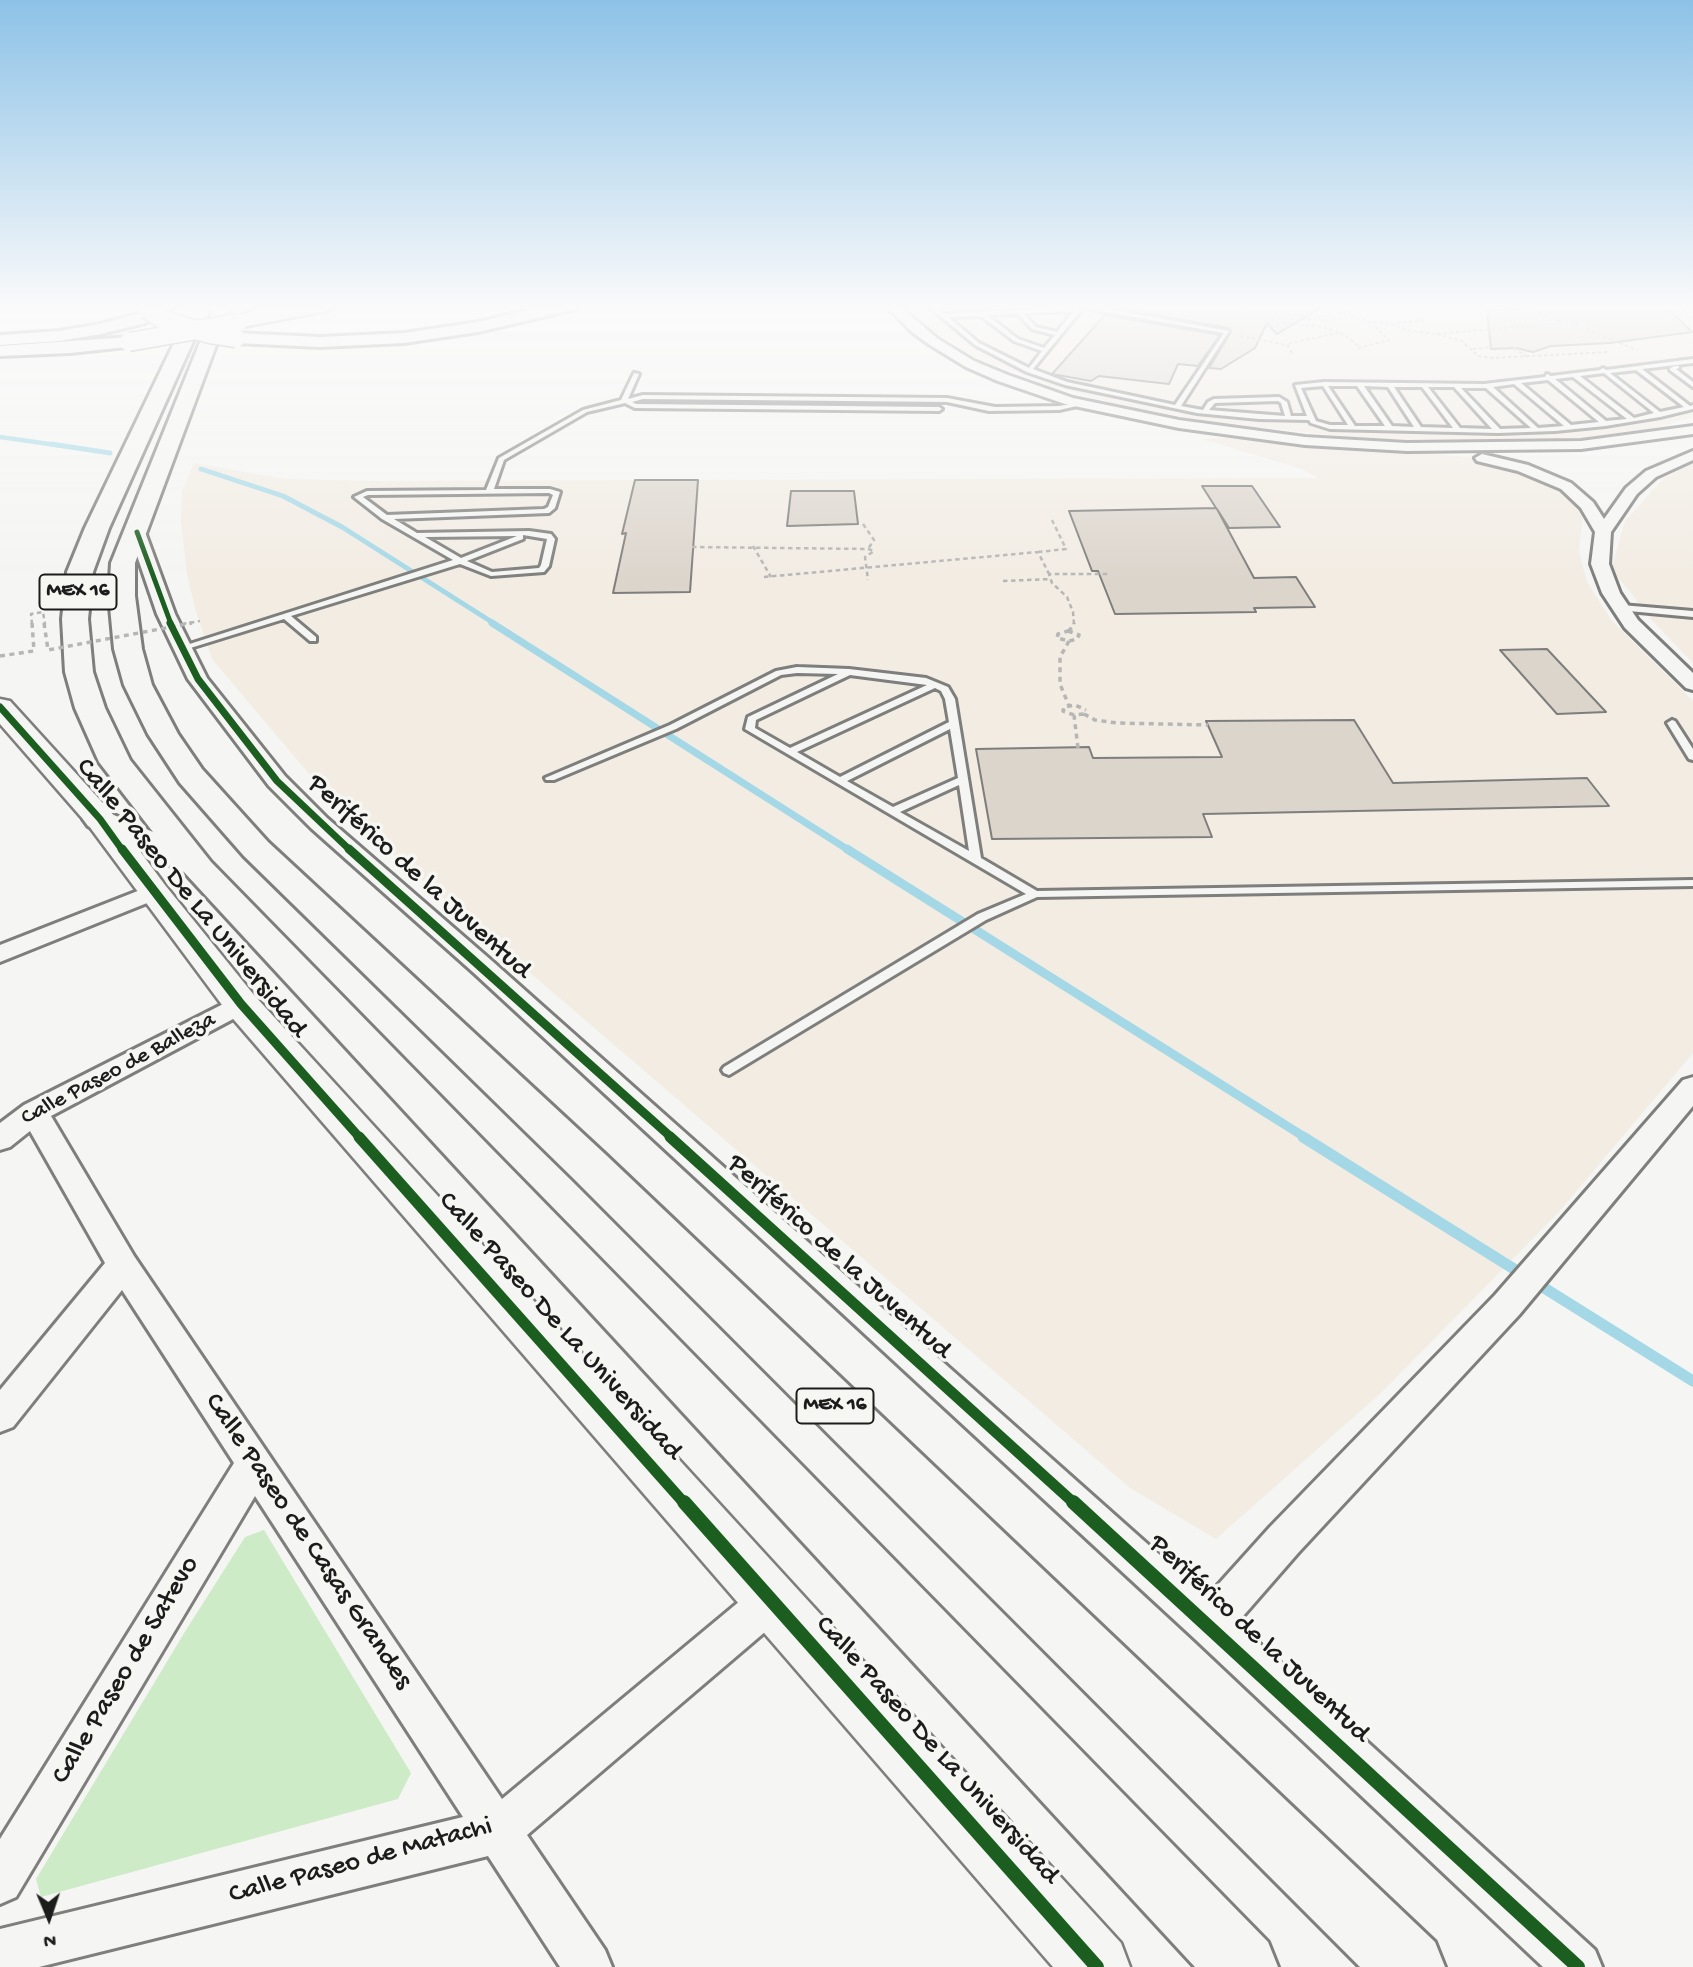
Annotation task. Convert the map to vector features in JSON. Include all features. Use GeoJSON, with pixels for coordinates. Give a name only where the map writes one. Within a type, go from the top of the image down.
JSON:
{"type":"FeatureCollection","features":[{"type":"Feature","properties":{"kind":"main road","name":"MEX 16"},"geometry":{"type":"LineString","coordinates":[[158,397],[97,528],[80,572],[75,619],[79,672],[90,708],[115,762],[200,869],[1243,1967]]}},
{"type":"Feature","properties":{"kind":"main road","name":"MEX 16"},"geometry":{"type":"LineString","coordinates":[[199,397],[123,563],[122,596],[128,649],[138,685],[163,734],[191,776],[256,849],[590,1167],[1410,1967]]}},
{"type":"Feature","properties":{"kind":"main road"},"geometry":{"type":"LineString","coordinates":[[100,819],[200,869]]}},
{"type":"Feature","properties":{"kind":"street"},"geometry":{"type":"LineString","coordinates":[[1061,397],[1168,422],[1268,437],[1501,454],[1693,430]]}},
{"type":"Feature","properties":{"kind":"street"},"geometry":{"type":"LineString","coordinates":[[1501,454],[1577,494],[1603,500],[1627,496]]}},
{"type":"Feature","properties":{"kind":"street"},"geometry":{"type":"LineString","coordinates":[[1603,532],[1627,496],[1651,474],[1693,455]]}},
{"type":"Feature","properties":{"kind":"street"},"geometry":{"type":"LineString","coordinates":[[1577,494],[1593,513],[1603,532],[1602,573],[1621,607],[1650,645],[1693,684]]}},
{"type":"Feature","properties":{"kind":"street","name":"Periférico de la Juventud"},"geometry":{"type":"LineString","coordinates":[[137,532],[166,614],[198,679],[277,780],[319,823],[1209,1625],[1578,1967]]}},
{"type":"Feature","properties":{"kind":"street","name":"Calle Paseo De La Universidad"},"geometry":{"type":"LineString","coordinates":[[0,707],[100,819],[241,1004],[1097,1967]]}},
{"type":"Feature","properties":{"kind":"street"},"geometry":{"type":"LineString","coordinates":[[0,954],[153,892]]}},
{"type":"Feature","properties":{"kind":"street","name":"Calle Paseo de Balleza"},"geometry":{"type":"LineString","coordinates":[[0,1139],[34,1112],[241,1004]]}},
{"type":"Feature","properties":{"kind":"street"},"geometry":{"type":"LineString","coordinates":[[1209,1625],[1284,1540],[1507,1305],[1693,1087]]}},
{"type":"Feature","properties":{"kind":"street","name":"Calle Paseo de Casas Grandes"},"geometry":{"type":"LineString","coordinates":[[34,1112],[122,1265],[588,1967]]}},
{"type":"Feature","properties":{"kind":"street"},"geometry":{"type":"LineString","coordinates":[[0,1416],[122,1265]]}},
{"type":"Feature","properties":{"kind":"street","name":"Calle Paseo de Satevo"},"geometry":{"type":"LineString","coordinates":[[0,1881],[255,1462]]}},
{"type":"Feature","properties":{"kind":"street","name":"Calle Paseo de Matachi"},"geometry":{"type":"LineString","coordinates":[[0,1953],[498,1831],[772,1600]]}},
{"type":"Feature","properties":{"kind":"lane"},"geometry":{"type":"LineString","coordinates":[[625,397],[624,400],[627,403],[635,406],[995,409],[1059,408],[1083,404]]}},
{"type":"Feature","properties":{"kind":"lane"},"geometry":{"type":"LineString","coordinates":[[489,492],[501,459],[585,411],[649,397],[947,400],[995,409]]}},
{"type":"Feature","properties":{"kind":"lane"},"geometry":{"type":"LineString","coordinates":[[1125,397],[1205,412],[1311,418]]}},
{"type":"Feature","properties":{"kind":"lane"},"geometry":{"type":"LineString","coordinates":[[1178,407],[1185,397]]}},
{"type":"Feature","properties":{"kind":"lane"},"geometry":{"type":"LineString","coordinates":[[1302,397],[1311,418],[1322,426],[1390,429],[1498,431],[1569,428],[1633,420],[1691,407]]}},
{"type":"Feature","properties":{"kind":"lane"},"geometry":{"type":"LineString","coordinates":[[1332,397],[1353,428]]}},
{"type":"Feature","properties":{"kind":"lane"},"geometry":{"type":"LineString","coordinates":[[1368,397],[1390,429]]}},
{"type":"Feature","properties":{"kind":"lane"},"geometry":{"type":"LineString","coordinates":[[1398,397],[1419,429]]}},
{"type":"Feature","properties":{"kind":"lane"},"geometry":{"type":"LineString","coordinates":[[1432,397],[1458,430]]}},
{"type":"Feature","properties":{"kind":"lane"},"geometry":{"type":"LineString","coordinates":[[1466,397],[1498,431]]}},
{"type":"Feature","properties":{"kind":"lane"},"geometry":{"type":"LineString","coordinates":[[1500,397],[1536,429]]}},
{"type":"Feature","properties":{"kind":"lane"},"geometry":{"type":"LineString","coordinates":[[1532,397],[1569,428]]}},
{"type":"Feature","properties":{"kind":"lane"},"geometry":{"type":"LineString","coordinates":[[1572,397],[1605,424]]}},
{"type":"Feature","properties":{"kind":"lane"},"geometry":{"type":"LineString","coordinates":[[1603,397],[1633,420]]}},
{"type":"Feature","properties":{"kind":"lane"},"geometry":{"type":"LineString","coordinates":[[1637,397],[1660,415]]}},
{"type":"Feature","properties":{"kind":"lane"},"geometry":{"type":"LineString","coordinates":[[1677,397],[1691,407]]}},
{"type":"Feature","properties":{"kind":"lane"},"geometry":{"type":"LineString","coordinates":[[754,398],[754,401],[759,402],[810,408]]}},
{"type":"Feature","properties":{"kind":"lane"},"geometry":{"type":"LineString","coordinates":[[1205,412],[1214,401],[1279,400],[1284,402],[1289,418]]}},
{"type":"Feature","properties":{"kind":"lane"},"geometry":{"type":"LineString","coordinates":[[384,517],[547,511],[557,494],[550,491],[367,493],[358,497],[384,517],[460,561],[491,574],[541,570],[545,566],[550,538],[529,533],[416,534]]}},
{"type":"Feature","properties":{"kind":"lane"},"geometry":{"type":"LineString","coordinates":[[181,648],[425,573],[529,533]]}},
{"type":"Feature","properties":{"kind":"lane"},"geometry":{"type":"LineString","coordinates":[[1621,607],[1693,614]]}},
{"type":"Feature","properties":{"kind":"lane"},"geometry":{"type":"LineString","coordinates":[[286,616],[313,639]]}},
{"type":"Feature","properties":{"kind":"lane"},"geometry":{"type":"LineString","coordinates":[[550,778],[647,739],[779,673],[797,670],[883,674],[936,684],[944,689],[950,699],[976,858]]}},
{"type":"Feature","properties":{"kind":"lane"},"geometry":{"type":"LineString","coordinates":[[849,672],[751,719],[750,729],[1035,894]]}},
{"type":"Feature","properties":{"kind":"lane"},"geometry":{"type":"LineString","coordinates":[[789,751],[936,684]]}},
{"type":"Feature","properties":{"kind":"lane"},"geometry":{"type":"LineString","coordinates":[[1672,723],[1693,757]]}},
{"type":"Feature","properties":{"kind":"lane"},"geometry":{"type":"LineString","coordinates":[[840,781],[953,724]]}},
{"type":"Feature","properties":{"kind":"lane"},"geometry":{"type":"LineString","coordinates":[[893,811],[962,780]]}},
{"type":"Feature","properties":{"kind":"lane"},"geometry":{"type":"LineString","coordinates":[[729,1070],[982,917],[1035,894],[1693,883]]}},
{"type":"Feature","properties":{"kind":"path"},"geometry":{"type":"LineString","coordinates":[[764,577],[1066,550],[1052,520]]}},
{"type":"Feature","properties":{"kind":"path"},"geometry":{"type":"LineString","coordinates":[[863,524],[874,540],[869,549]]}},
{"type":"Feature","properties":{"kind":"path"},"geometry":{"type":"LineString","coordinates":[[753,546],[771,577]]}},
{"type":"Feature","properties":{"kind":"path"},"geometry":{"type":"LineString","coordinates":[[692,547],[869,549],[874,551],[864,557],[868,580]]}},
{"type":"Feature","properties":{"kind":"path"},"geometry":{"type":"LineString","coordinates":[[1038,552],[1050,576],[1068,597],[1074,626],[1068,631]]}},
{"type":"Feature","properties":{"kind":"path"},"geometry":{"type":"LineString","coordinates":[[1003,581],[1110,574]]}},
{"type":"Feature","properties":{"kind":"path"},"geometry":{"type":"LineString","coordinates":[[0,656],[34,650],[31,614],[43,612],[48,650],[200,621]]}},
{"type":"Feature","properties":{"kind":"path"},"geometry":{"type":"LineString","coordinates":[[1068,631],[1079,635],[1077,639],[1069,641],[1057,638],[1061,632],[1068,631]]}},
{"type":"Feature","properties":{"kind":"path"},"geometry":{"type":"LineString","coordinates":[[1069,641],[1060,657],[1060,684],[1069,706]]}},
{"type":"Feature","properties":{"kind":"path"},"geometry":{"type":"LineString","coordinates":[[1084,714],[1086,710],[1080,706],[1064,707],[1063,711],[1117,723],[1208,725]]}},
{"type":"Feature","properties":{"kind":"path"},"geometry":{"type":"LineString","coordinates":[[1074,715],[1078,748]]}},
{"type":"Feature","properties":{"kind":"shaded area"},"geometry":{"type":"Polygon","coordinates":[[[1090,397],[1693,397],[1693,417],[1655,428],[1582,438],[1474,442],[1362,438],[1225,424],[1129,407],[1090,397]]]}},
{"type":"Feature","properties":{"kind":"shaded area"},"geometry":{"type":"Polygon","coordinates":[[[1239,437],[1479,458],[1559,488],[1583,511],[1579,551],[1587,582],[1612,621],[1693,701],[1693,1053],[1558,1213],[1382,1392],[1216,1539],[1130,1488],[393,855],[309,774],[212,659],[187,574],[181,522],[182,492],[194,463],[285,479],[370,481],[1318,478],[1302,469],[1202,439],[1239,437]]]}},
{"type":"Feature","properties":{"kind":"shaded area"},"geometry":{"type":"Polygon","coordinates":[[[1693,463],[1693,663],[1642,610],[1611,570],[1625,521],[1663,479],[1693,463]]]}},
{"type":"Feature","properties":{"kind":"green space"},"geometry":{"type":"Polygon","coordinates":[[[264,1530],[411,1773],[398,1799],[41,1897],[36,1879],[186,1630],[245,1537],[264,1530]]]}},
{"type":"Feature","properties":{"kind":"building"},"geometry":{"type":"Polygon","coordinates":[[[635,480],[698,480],[690,592],[613,593],[626,533],[622,534],[635,480]]]}},
{"type":"Feature","properties":{"kind":"building"},"geometry":{"type":"Polygon","coordinates":[[[1202,486],[1252,486],[1280,527],[1229,528],[1217,509],[1254,578],[1296,577],[1315,607],[1254,608],[1256,612],[1115,614],[1098,571],[1092,571],[1069,511],[1216,508],[1202,486]]]}},
{"type":"Feature","properties":{"kind":"building"},"geometry":{"type":"Polygon","coordinates":[[[791,491],[854,491],[858,524],[787,526],[791,491]]]}},
{"type":"Feature","properties":{"kind":"building"},"geometry":{"type":"Polygon","coordinates":[[[1547,649],[1606,712],[1557,714],[1500,650],[1547,649]]]}},
{"type":"Feature","properties":{"kind":"building"},"geometry":{"type":"Polygon","coordinates":[[[1354,720],[1393,783],[1587,778],[1609,806],[1203,814],[1212,837],[992,839],[976,749],[1089,747],[1093,758],[1222,757],[1206,721],[1354,720]]]}},
{"type":"Feature","properties":{"kind":"waterway"},"geometry":{"type":"LineString","coordinates":[[0,437],[63,446]]}},
{"type":"Feature","properties":{"kind":"waterway"},"geometry":{"type":"LineString","coordinates":[[51,444],[110,453]]}},
{"type":"Feature","properties":{"kind":"waterway"},"geometry":{"type":"LineString","coordinates":[[201,469],[283,496],[342,527],[495,624]]}},
{"type":"Feature","properties":{"kind":"waterway"},"geometry":{"type":"LineString","coordinates":[[492,623],[850,851]]}},
{"type":"Feature","properties":{"kind":"waterway"},"geometry":{"type":"LineString","coordinates":[[847,849],[1306,1138]]}},
{"type":"Feature","properties":{"kind":"waterway"},"geometry":{"type":"LineString","coordinates":[[1303,1137],[1693,1381]]}},
{"type":"Feature","properties":{"kind":"cycle path"},"geometry":{"type":"LineString","coordinates":[[137,532],[166,614],[198,679],[277,781],[319,823],[483,967],[1209,1625],[1578,1967]]}},
{"type":"Feature","properties":{"kind":"cycle path"},"geometry":{"type":"LineString","coordinates":[[0,707],[100,819],[241,1004],[1097,1967]]}}]}
